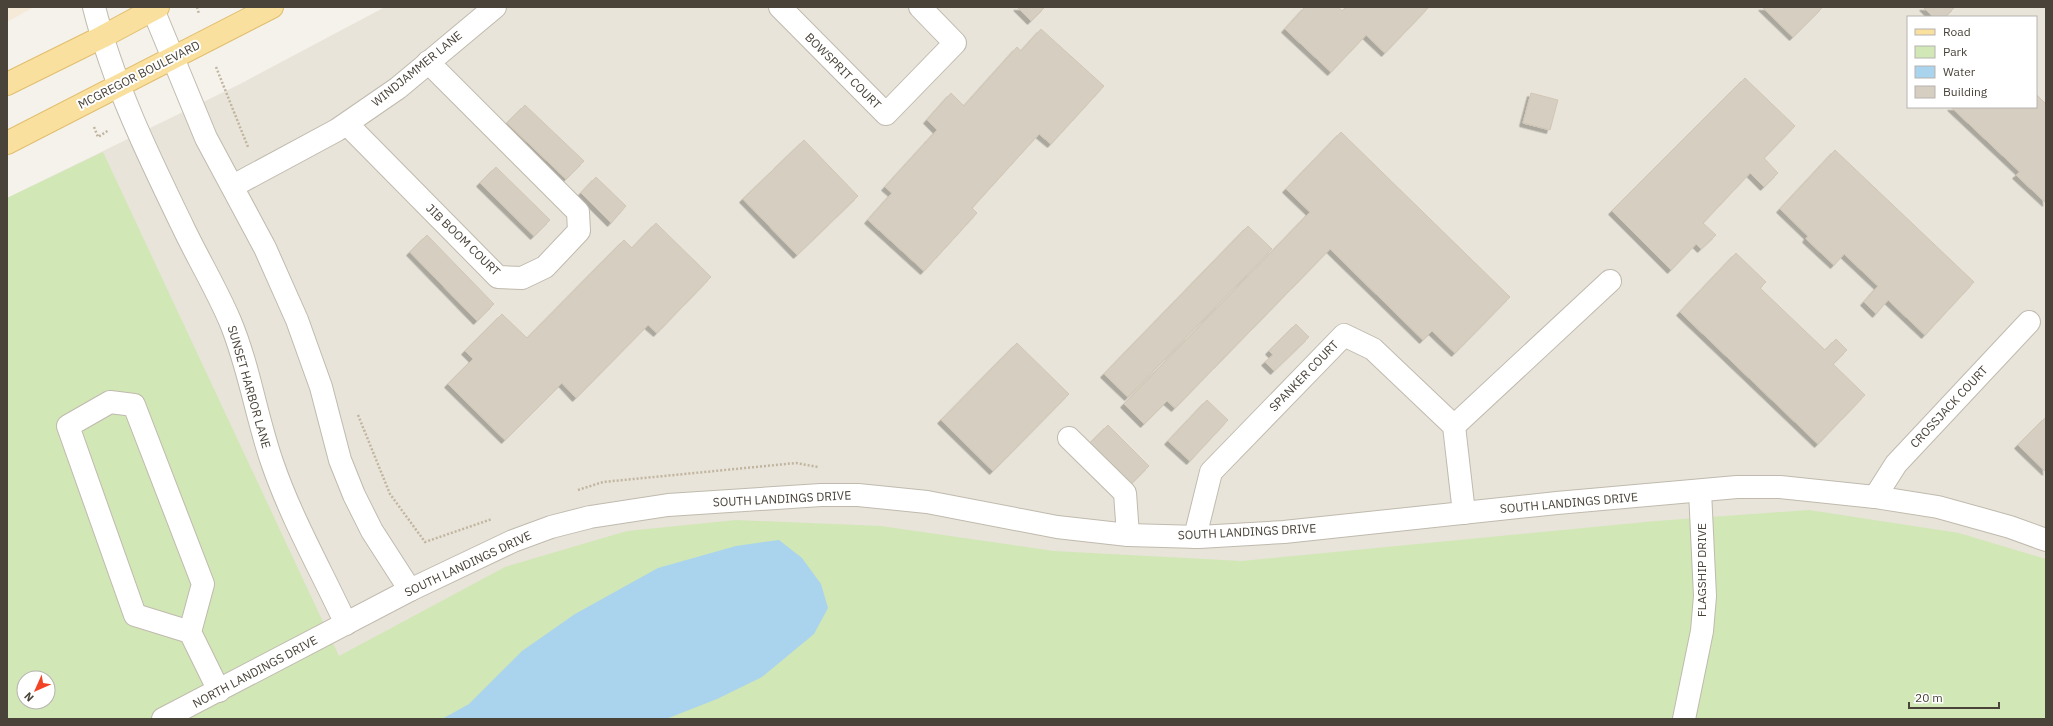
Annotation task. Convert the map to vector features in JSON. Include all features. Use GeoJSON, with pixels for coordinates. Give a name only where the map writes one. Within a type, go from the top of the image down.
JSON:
{"type":"FeatureCollection","features":[{"type":"Feature","properties":{"kind":"main road","name":"MCGREGOR BOULEVARD"},"geometry":{"type":"LineString","coordinates":[[7,142],[272,7]]}},
{"type":"Feature","properties":{"kind":"main road"},"geometry":{"type":"LineString","coordinates":[[7,84],[102,37],[154,8]]}},
{"type":"Feature","properties":{"kind":"street","name":"SUNSET HARBOR LANE"},"geometry":{"type":"LineString","coordinates":[[94,7],[102,37],[119,86],[181,223],[230,321],[242,355],[261,430],[274,469],[287,501],[346,624]]}},
{"type":"Feature","properties":{"kind":"street","name":"WINDJAMMER LANE"},"geometry":{"type":"LineString","coordinates":[[233,186],[258,171],[347,124],[398,88],[495,7]]}},
{"type":"Feature","properties":{"kind":"street","name":"BOWSPRIT COURT"},"geometry":{"type":"LineString","coordinates":[[780,7],[886,114],[955,43],[920,7]]}},
{"type":"Feature","properties":{"kind":"street"},"geometry":{"type":"LineString","coordinates":[[154,8],[206,138],[265,248],[297,320],[321,387],[340,460],[354,495],[372,531],[410,590]]}},
{"type":"Feature","properties":{"kind":"street","name":"JIB BOOM COURT"},"geometry":{"type":"LineString","coordinates":[[347,124],[498,277],[522,278],[545,267],[579,231],[578,212],[428,62]]}},
{"type":"Feature","properties":{"kind":"street"},"geometry":{"type":"LineString","coordinates":[[1464,513],[1454,426],[1610,281]]}},
{"type":"Feature","properties":{"kind":"street","name":"CROSSJACK COURT"},"geometry":{"type":"LineString","coordinates":[[1874,497],[1896,464],[2029,322]]}},
{"type":"Feature","properties":{"kind":"street","name":"SPANKER COURT"},"geometry":{"type":"LineString","coordinates":[[1195,537],[1211,472],[1344,335],[1373,349],[1454,426]]}},
{"type":"Feature","properties":{"kind":"street"},"geometry":{"type":"LineString","coordinates":[[190,632],[135,615],[68,426],[110,402],[134,405],[203,584],[190,632],[219,691]]}},
{"type":"Feature","properties":{"kind":"street"},"geometry":{"type":"LineString","coordinates":[[1069,438],[1125,493],[1128,536]]}},
{"type":"Feature","properties":{"kind":"street","name":"SOUTH LANDINGS DRIVE"},"geometry":{"type":"LineString","coordinates":[[346,624],[410,590],[513,541],[551,527],[590,517],[668,505],[822,495],[858,496],[927,502],[1057,527],[1128,536],[1195,537],[1284,532],[1700,490],[1737,487],[1780,487],[1874,497],[1938,507],[2010,527],[2046,540]]}},
{"type":"Feature","properties":{"kind":"street","name":"FLAGSHIP DRIVE"},"geometry":{"type":"LineString","coordinates":[[1684,719],[1702,631],[1704,603],[1704,562],[1700,490]]}},
{"type":"Feature","properties":{"kind":"street","name":"NORTH LANDINGS DRIVE"},"geometry":{"type":"LineString","coordinates":[[163,719],[346,624]]}},
{"type":"Feature","properties":{"kind":"path"},"geometry":{"type":"LineString","coordinates":[[197,7],[217,72],[258,171]]}},
{"type":"Feature","properties":{"kind":"path"},"geometry":{"type":"LineString","coordinates":[[357,413],[390,494],[425,542],[499,517]]}},
{"type":"Feature","properties":{"kind":"path"},"geometry":{"type":"LineString","coordinates":[[573,492],[603,482],[796,464],[820,467]]}},
{"type":"Feature","properties":{"kind":"shaded area"},"geometry":{"type":"Polygon","coordinates":[[[7,7],[34,7],[7,22],[7,7]]]}},
{"type":"Feature","properties":{"kind":"shaded area"},"geometry":{"type":"Polygon","coordinates":[[[385,7],[2046,7],[2046,719],[7,719],[7,198],[240,84],[385,7]]]}},
{"type":"Feature","properties":{"kind":"green space"},"geometry":{"type":"Polygon","coordinates":[[[103,152],[339,656],[505,567],[627,531],[736,520],[881,526],[1054,551],[1242,561],[1656,521],[1809,510],[1959,533],[2046,559],[2046,719],[7,719],[7,198],[103,152]]]}},
{"type":"Feature","properties":{"kind":"water"},"geometry":{"type":"Polygon","coordinates":[[[779,540],[802,558],[821,584],[828,608],[814,634],[762,677],[717,699],[666,719],[442,719],[469,704],[522,651],[575,614],[658,568],[736,546],[779,540]]]}},
{"type":"Feature","properties":{"kind":"building"},"geometry":{"type":"Polygon","coordinates":[[[1017,7],[1045,7],[1031,21],[1017,7]]]}},
{"type":"Feature","properties":{"kind":"building"},"geometry":{"type":"Polygon","coordinates":[[[1305,7],[1338,7],[1342,11],[1346,7],[1429,7],[1385,53],[1366,35],[1331,72],[1285,29],[1305,7]]]}},
{"type":"Feature","properties":{"kind":"building"},"geometry":{"type":"Polygon","coordinates":[[[1762,7],[1823,7],[1793,37],[1762,7]]]}},
{"type":"Feature","properties":{"kind":"building"},"geometry":{"type":"Polygon","coordinates":[[[1923,7],[1955,7],[1946,16],[1932,16],[1923,7]]]}},
{"type":"Feature","properties":{"kind":"building"},"geometry":{"type":"Polygon","coordinates":[[[1041,29],[1104,86],[1051,144],[1039,134],[972,208],[977,213],[924,271],[868,220],[892,193],[885,187],[937,130],[927,120],[951,93],[964,106],[1017,47],[1021,51],[1041,29]]]}},
{"type":"Feature","properties":{"kind":"building"},"geometry":{"type":"Polygon","coordinates":[[[1745,78],[1795,126],[1764,158],[1778,173],[1764,187],[1750,173],[1703,223],[1716,235],[1701,249],[1696,244],[1671,270],[1612,211],[1745,78]]]}},
{"type":"Feature","properties":{"kind":"building"},"geometry":{"type":"Polygon","coordinates":[[[1531,93],[1558,100],[1550,130],[1523,123],[1531,93]]]}},
{"type":"Feature","properties":{"kind":"building"},"geometry":{"type":"Polygon","coordinates":[[[2037,95],[2046,104],[2046,203],[2016,175],[2020,172],[1952,108],[2037,108],[2037,95]]]}},
{"type":"Feature","properties":{"kind":"building"},"geometry":{"type":"Polygon","coordinates":[[[525,105],[584,161],[566,179],[507,123],[525,105]]]}},
{"type":"Feature","properties":{"kind":"building"},"geometry":{"type":"Polygon","coordinates":[[[1341,132],[1510,297],[1455,353],[1432,331],[1423,340],[1330,249],[1175,408],[1167,401],[1144,424],[1124,404],[1310,212],[1286,189],[1341,132]]]}},
{"type":"Feature","properties":{"kind":"building"},"geometry":{"type":"Polygon","coordinates":[[[804,140],[858,196],[797,255],[743,199],[804,140]]]}},
{"type":"Feature","properties":{"kind":"building"},"geometry":{"type":"Polygon","coordinates":[[[1835,150],[1974,282],[1925,335],[1888,300],[1876,314],[1864,302],[1878,286],[1844,254],[1834,265],[1806,239],[1808,236],[1780,209],[1835,150]]]}},
{"type":"Feature","properties":{"kind":"building"},"geometry":{"type":"Polygon","coordinates":[[[496,167],[550,220],[534,236],[480,183],[496,167]]]}},
{"type":"Feature","properties":{"kind":"building"},"geometry":{"type":"Polygon","coordinates":[[[596,177],[626,206],[611,223],[581,193],[596,177]]]}},
{"type":"Feature","properties":{"kind":"building"},"geometry":{"type":"Polygon","coordinates":[[[656,223],[711,277],[657,333],[648,325],[576,398],[562,383],[505,440],[448,384],[473,359],[465,351],[502,314],[527,338],[624,240],[632,248],[656,223]]]}},
{"type":"Feature","properties":{"kind":"building"},"geometry":{"type":"Polygon","coordinates":[[[1248,226],[1272,249],[1128,397],[1104,374],[1248,226]]]}},
{"type":"Feature","properties":{"kind":"building"},"geometry":{"type":"Polygon","coordinates":[[[427,235],[494,304],[477,321],[410,252],[427,235]]]}},
{"type":"Feature","properties":{"kind":"building"},"geometry":{"type":"Polygon","coordinates":[[[1736,253],[1766,282],[1760,288],[1825,350],[1836,339],[1847,350],[1833,364],[1865,395],[1818,444],[1680,312],[1736,253]]]}},
{"type":"Feature","properties":{"kind":"building"},"geometry":{"type":"Polygon","coordinates":[[[1296,324],[1309,337],[1274,371],[1265,362],[1273,355],[1269,351],[1296,324]]]}},
{"type":"Feature","properties":{"kind":"building"},"geometry":{"type":"Polygon","coordinates":[[[1017,343],[1069,394],[993,471],[941,420],[1017,343]]]}},
{"type":"Feature","properties":{"kind":"building"},"geometry":{"type":"Polygon","coordinates":[[[1207,400],[1228,420],[1190,461],[1168,441],[1207,400]]]}},
{"type":"Feature","properties":{"kind":"building"},"geometry":{"type":"Polygon","coordinates":[[[2046,417],[2046,472],[2018,445],[2046,417]]]}},
{"type":"Feature","properties":{"kind":"building"},"geometry":{"type":"Polygon","coordinates":[[[1108,425],[1149,466],[1129,486],[1088,445],[1108,425]]]}}]}
